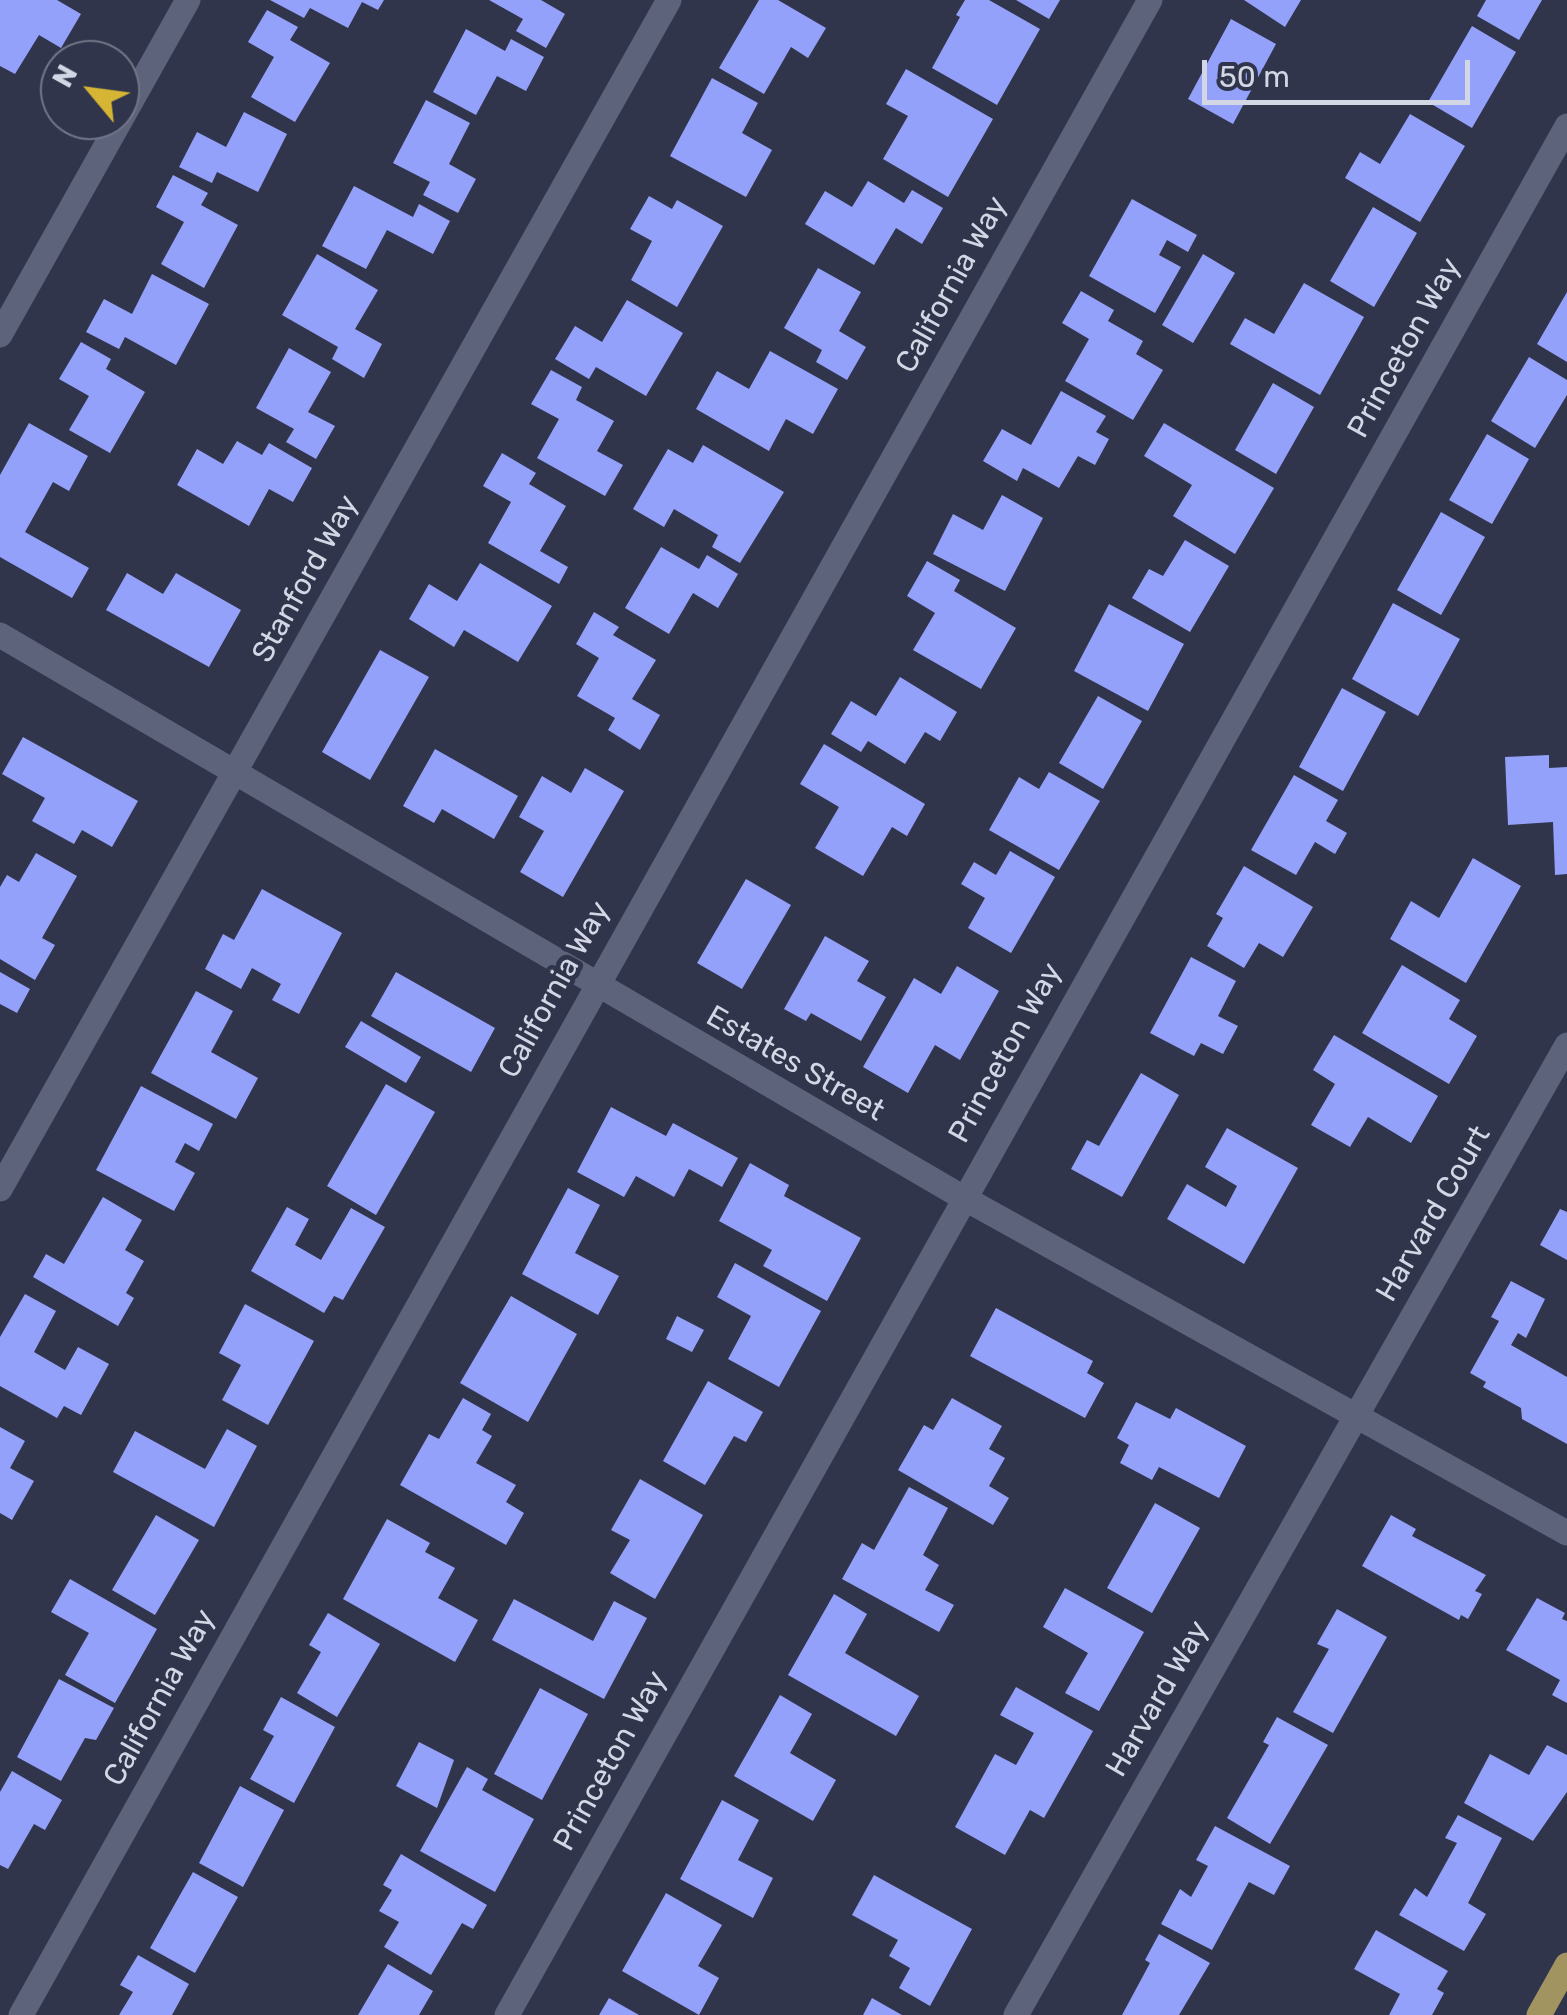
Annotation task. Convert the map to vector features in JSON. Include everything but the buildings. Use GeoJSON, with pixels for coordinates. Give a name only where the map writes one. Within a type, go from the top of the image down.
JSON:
{"type":"FeatureCollection","features":[{"type":"Feature","properties":{"kind":"main road"},"geometry":{"type":"LineString","coordinates":[[1553,2003],[1567,1965]]}},
{"type":"Feature","properties":{"kind":"street"},"geometry":{"type":"LineString","coordinates":[[0,334],[188,0]]}},
{"type":"Feature","properties":{"kind":"street","name":"Stanford Way"},"geometry":{"type":"LineString","coordinates":[[0,1189],[669,0]]}},
{"type":"Feature","properties":{"kind":"street","name":"California Way"},"geometry":{"type":"LineString","coordinates":[[21,2015],[594,986],[1150,0]]}},
{"type":"Feature","properties":{"kind":"street","name":"Princeton Way"},"geometry":{"type":"LineString","coordinates":[[507,2015],[962,1197],[1567,126]]}},
{"type":"Feature","properties":{"kind":"street","name":"Estates Street"},"geometry":{"type":"LineString","coordinates":[[0,635],[594,986],[962,1197],[1567,1533]]}},
{"type":"Feature","properties":{"kind":"street","name":"Harvard Court"},"geometry":{"type":"LineString","coordinates":[[1357,1415],[1567,1045]]}},
{"type":"Feature","properties":{"kind":"street","name":"Harvard Way"},"geometry":{"type":"LineString","coordinates":[[1016,2015],[1357,1415]]}}]}
